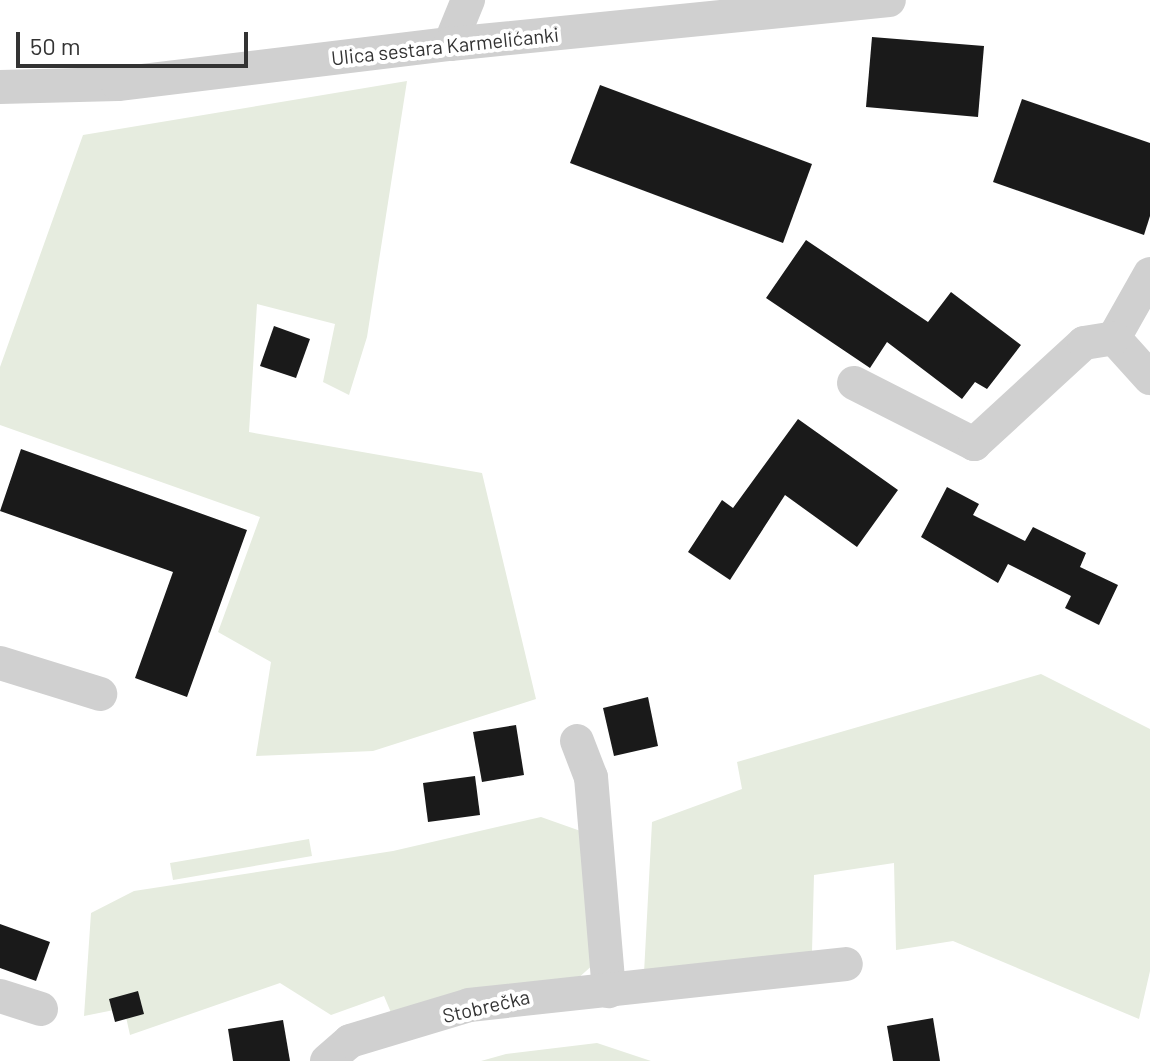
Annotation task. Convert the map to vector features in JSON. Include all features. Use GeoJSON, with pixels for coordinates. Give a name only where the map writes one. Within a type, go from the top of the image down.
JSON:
{"type":"FeatureCollection","features":[{"type":"Feature","properties":{"kind":"street"},"geometry":{"type":"LineString","coordinates":[[450,44],[468,0]]}},
{"type":"Feature","properties":{"kind":"street","name":"Ulica sestara Karmelićanki"},"geometry":{"type":"LineString","coordinates":[[0,87],[118,84],[450,44],[889,0]]}},
{"type":"Feature","properties":{"kind":"street"},"geometry":{"type":"LineString","coordinates":[[1114,338],[1150,274]]}},
{"type":"Feature","properties":{"kind":"street"},"geometry":{"type":"LineString","coordinates":[[1114,338],[1150,378]]}},
{"type":"Feature","properties":{"kind":"street"},"geometry":{"type":"LineString","coordinates":[[854,383],[974,444],[1084,343],[1114,338]]}},
{"type":"Feature","properties":{"kind":"street"},"geometry":{"type":"LineString","coordinates":[[0,663],[100,694]]}},
{"type":"Feature","properties":{"kind":"street"},"geometry":{"type":"LineString","coordinates":[[577,741],[591,777],[609,991]]}},
{"type":"Feature","properties":{"kind":"street","name":"Stobrečka"},"geometry":{"type":"LineString","coordinates":[[327,1061],[350,1041],[469,1005],[543,993],[609,991],[846,964]]}},
{"type":"Feature","properties":{"kind":"street"},"geometry":{"type":"LineString","coordinates":[[0,996],[41,1009]]}},
{"type":"Feature","properties":{"kind":"shaded area"},"geometry":{"type":"Polygon","coordinates":[[[407,81],[367,337],[349,395],[323,382],[335,324],[257,304],[249,432],[482,473],[536,699],[373,751],[256,756],[271,662],[218,632],[260,517],[0,425],[0,367],[83,135],[407,81]]]}},
{"type":"Feature","properties":{"kind":"shaded area"},"geometry":{"type":"Polygon","coordinates":[[[1041,674],[1150,729],[1150,971],[1139,1019],[953,941],[896,950],[894,863],[814,875],[812,952],[644,973],[652,822],[742,789],[737,762],[1041,674]]]}},
{"type":"Feature","properties":{"kind":"shaded area"},"geometry":{"type":"Polygon","coordinates":[[[541,817],[589,834],[595,963],[576,980],[395,1022],[384,996],[331,1015],[280,983],[130,1035],[124,1008],[84,1016],[91,913],[134,891],[393,851],[541,817]]]}},
{"type":"Feature","properties":{"kind":"shaded area"},"geometry":{"type":"Polygon","coordinates":[[[309,839],[312,856],[173,880],[170,863],[309,839]]]}},
{"type":"Feature","properties":{"kind":"shaded area"},"geometry":{"type":"Polygon","coordinates":[[[597,1043],[651,1061],[481,1061],[506,1054],[597,1043]]]}},
{"type":"Feature","properties":{"kind":"building"},"geometry":{"type":"Polygon","coordinates":[[[872,37],[984,46],[978,117],[866,107],[872,37]]]}},
{"type":"Feature","properties":{"kind":"building"},"geometry":{"type":"Polygon","coordinates":[[[600,85],[812,164],[783,243],[570,163],[600,85]]]}},
{"type":"Feature","properties":{"kind":"building"},"geometry":{"type":"Polygon","coordinates":[[[1022,99],[1150,143],[1150,216],[1144,235],[993,182],[1022,99]]]}},
{"type":"Feature","properties":{"kind":"building"},"geometry":{"type":"Polygon","coordinates":[[[806,240],[928,322],[951,292],[1021,345],[987,389],[975,382],[962,399],[887,342],[870,368],[766,298],[806,240]]]}},
{"type":"Feature","properties":{"kind":"building"},"geometry":{"type":"Polygon","coordinates":[[[274,326],[310,339],[296,378],[260,366],[274,326]]]}},
{"type":"Feature","properties":{"kind":"building"},"geometry":{"type":"Polygon","coordinates":[[[798,419],[898,490],[857,547],[785,495],[730,580],[688,552],[722,500],[733,508],[798,419]]]}},
{"type":"Feature","properties":{"kind":"building"},"geometry":{"type":"Polygon","coordinates":[[[21,449],[247,530],[187,697],[135,678],[173,572],[0,511],[21,449]]]}},
{"type":"Feature","properties":{"kind":"building"},"geometry":{"type":"Polygon","coordinates":[[[947,487],[979,504],[973,515],[1025,541],[1033,527],[1086,553],[1080,567],[1118,585],[1099,625],[1065,608],[1071,596],[1008,564],[998,583],[921,537],[947,487]]]}},
{"type":"Feature","properties":{"kind":"building"},"geometry":{"type":"Polygon","coordinates":[[[648,697],[658,746],[614,756],[603,708],[648,697]]]}},
{"type":"Feature","properties":{"kind":"building"},"geometry":{"type":"Polygon","coordinates":[[[516,725],[524,775],[482,782],[473,732],[516,725]]]}},
{"type":"Feature","properties":{"kind":"building"},"geometry":{"type":"Polygon","coordinates":[[[475,776],[480,815],[428,822],[423,783],[475,776]]]}},
{"type":"Feature","properties":{"kind":"building"},"geometry":{"type":"Polygon","coordinates":[[[0,924],[50,942],[36,981],[0,968],[0,924]]]}},
{"type":"Feature","properties":{"kind":"building"},"geometry":{"type":"Polygon","coordinates":[[[138,991],[144,1014],[115,1022],[109,999],[138,991]]]}},
{"type":"Feature","properties":{"kind":"building"},"geometry":{"type":"Polygon","coordinates":[[[933,1018],[940,1061],[893,1061],[887,1026],[933,1018]]]}},
{"type":"Feature","properties":{"kind":"building"},"geometry":{"type":"Polygon","coordinates":[[[283,1020],[290,1061],[233,1061],[228,1029],[283,1020]]]}}]}
